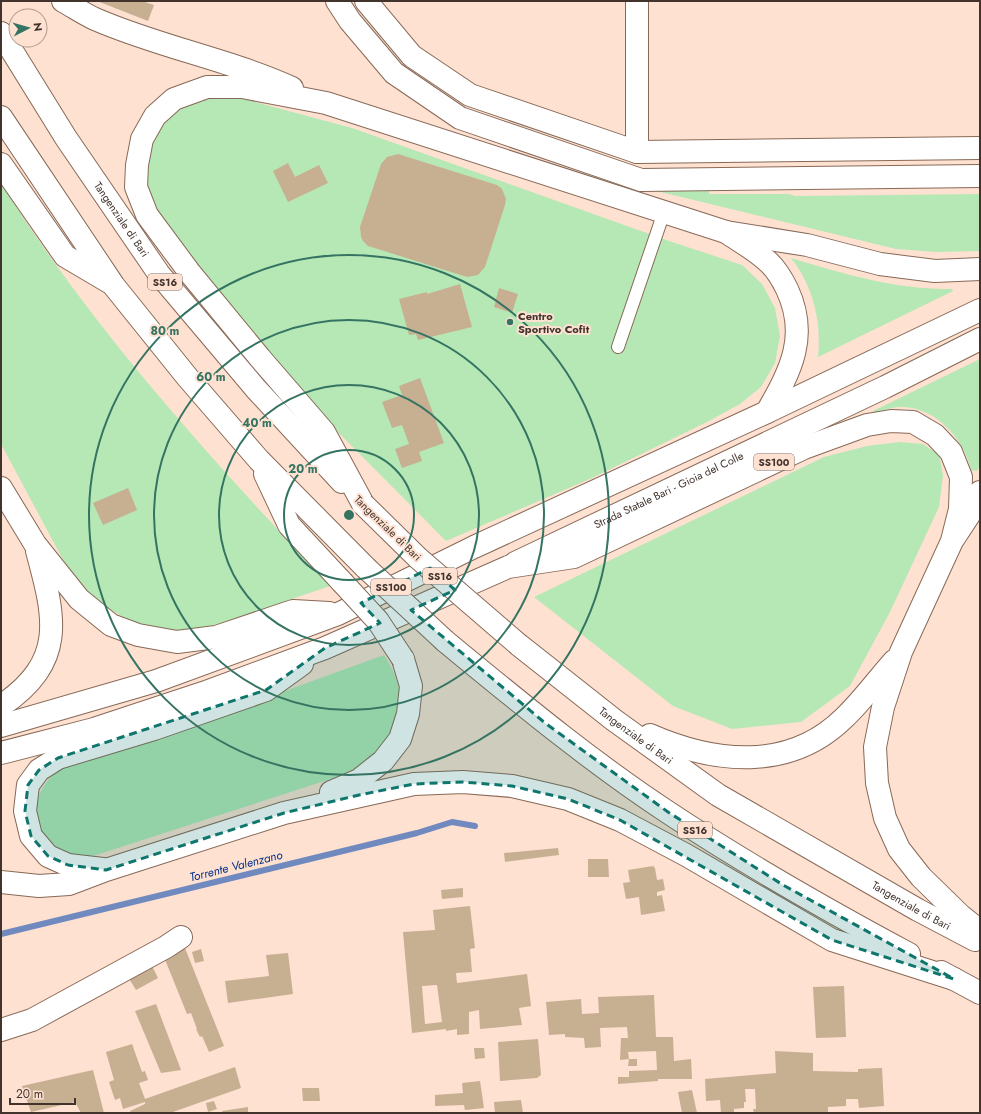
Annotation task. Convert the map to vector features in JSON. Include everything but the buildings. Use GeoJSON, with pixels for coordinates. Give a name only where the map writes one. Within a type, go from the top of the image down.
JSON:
{"type":"FeatureCollection","features":[{"type":"Feature","properties":{"kind":"main road"},"geometry":{"type":"LineString","coordinates":[[63,1],[94,18],[127,31],[266,76],[326,103],[726,232],[807,245],[880,264],[935,271],[980,270]]}},
{"type":"Feature","properties":{"kind":"main road"},"geometry":{"type":"LineString","coordinates":[[337,1],[350,21],[394,73],[460,118],[641,180],[980,176]]}},
{"type":"Feature","properties":{"kind":"main road"},"geometry":{"type":"LineString","coordinates":[[366,1],[412,56],[470,95],[637,152],[980,148]]}},
{"type":"Feature","properties":{"kind":"main road"},"geometry":{"type":"LineString","coordinates":[[637,1],[637,152]]}},
{"type":"Feature","properties":{"kind":"main road","name":"Tangenziale di Bari"},"geometry":{"type":"LineString","coordinates":[[1,33],[66,138],[159,274],[256,389],[363,504],[418,558],[519,645],[614,720],[718,794],[918,910],[980,942]]}},
{"type":"Feature","properties":{"kind":"main road"},"geometry":{"type":"LineString","coordinates":[[326,103],[242,87],[207,87],[174,99],[155,116],[142,139],[137,165],[136,187],[147,215],[190,273],[260,358],[324,432],[363,504]]}},
{"type":"Feature","properties":{"kind":"main road","name":"SS16"},"geometry":{"type":"LineString","coordinates":[[1,117],[114,286],[188,378],[259,460],[366,568],[445,641],[545,723],[668,812],[783,885],[980,993]]}},
{"type":"Feature","properties":{"kind":"main road"},"geometry":{"type":"LineString","coordinates":[[1,164],[65,256],[114,286]]}},
{"type":"Feature","properties":{"kind":"main road"},"geometry":{"type":"LineString","coordinates":[[726,232],[767,260],[781,278],[791,299],[798,323],[797,346],[791,367],[767,412]]}},
{"type":"Feature","properties":{"kind":"main road","name":"SS100"},"geometry":{"type":"LineString","coordinates":[[1,726],[156,681],[338,614],[545,514],[767,412],[980,310]]}},
{"type":"Feature","properties":{"kind":"main road","name":"Strada Statale Bari - Gioia del Colle"},"geometry":{"type":"LineString","coordinates":[[508,567],[885,387],[980,339]]}},
{"type":"Feature","properties":{"kind":"main road","name":"SS100"},"geometry":{"type":"LineString","coordinates":[[1,753],[102,726],[203,693],[325,648],[508,567],[574,557],[804,448],[867,425],[890,421],[913,422],[935,435],[952,452],[961,477],[960,509],[950,544]]}},
{"type":"Feature","properties":{"kind":"main road"},"geometry":{"type":"LineString","coordinates":[[259,460],[289,525],[378,621],[403,659],[411,686],[408,714],[400,739],[383,762],[359,780],[284,813]]}},
{"type":"Feature","properties":{"kind":"main road"},"geometry":{"type":"LineString","coordinates":[[1,488],[35,544],[79,599],[111,625],[138,635],[177,642],[216,637],[293,611],[338,614]]}},
{"type":"Feature","properties":{"kind":"main road"},"geometry":{"type":"LineString","coordinates":[[980,492],[971,512],[950,544],[903,648],[882,707],[875,747],[877,782],[885,818],[899,849],[921,877],[961,916],[980,931]]}},
{"type":"Feature","properties":{"kind":"main road"},"geometry":{"type":"LineString","coordinates":[[1,706],[27,685],[44,663],[52,631],[50,601],[35,544]]}},
{"type":"Feature","properties":{"kind":"main road"},"geometry":{"type":"LineString","coordinates":[[106,870],[68,865],[48,856],[31,836],[25,811],[28,785],[39,770],[58,758],[154,729],[266,690],[325,648]]}},
{"type":"Feature","properties":{"kind":"main road"},"geometry":{"type":"LineString","coordinates":[[614,720],[674,745],[730,758],[767,757],[795,749],[821,735],[843,719],[903,648]]}},
{"type":"Feature","properties":{"kind":"main road"},"geometry":{"type":"LineString","coordinates":[[1,882],[40,886],[69,884],[106,870],[284,813],[414,784],[463,782],[512,786],[568,799],[620,820],[686,855],[832,940],[954,979]]}},
{"type":"Feature","properties":{"kind":"main road"},"geometry":{"type":"LineString","coordinates":[[1,1030],[32,1020],[166,948],[181,937]]}},
{"type":"Feature","properties":{"kind":"lane"},"geometry":{"type":"LineString","coordinates":[[618,347],[664,212]]}},
{"type":"Feature","properties":{"kind":"highlighted area"},"geometry":{"type":"Polygon","coordinates":[[[430,568],[455,590],[411,610],[545,723],[668,812],[783,885],[954,979],[832,940],[620,820],[568,799],[512,786],[463,782],[414,784],[359,795],[284,813],[106,870],[68,865],[48,856],[31,836],[25,811],[28,785],[39,770],[58,758],[266,690],[325,648],[380,623],[361,603],[430,568]]]}},
{"type":"Feature","properties":{"kind":"green space","name":"Centro Sportivo Cofit"},"geometry":{"type":"Polygon","coordinates":[[[210,97],[240,98],[352,128],[669,241],[742,265],[762,284],[775,308],[780,336],[775,363],[761,387],[740,404],[707,422],[592,478],[446,541],[332,426],[223,300],[154,209],[150,196],[147,168],[152,142],[158,130],[167,119],[178,110],[210,97]]]}},
{"type":"Feature","properties":{"kind":"green space"},"geometry":{"type":"Polygon","coordinates":[[[1,183],[37,238],[114,342],[198,442],[330,586],[225,622],[202,628],[178,630],[153,628],[130,621],[106,607],[86,591],[69,571],[1,444],[1,183]]]}},
{"type":"Feature","properties":{"kind":"green space"},"geometry":{"type":"Polygon","coordinates":[[[644,188],[709,190],[709,194],[789,194],[795,196],[980,194],[980,251],[937,252],[896,249],[644,188]]]}},
{"type":"Feature","properties":{"kind":"green space"},"geometry":{"type":"Polygon","coordinates":[[[791,258],[871,280],[911,287],[952,289],[953,291],[818,357],[819,331],[814,305],[805,280],[791,258]]]}},
{"type":"Feature","properties":{"kind":"green space"},"geometry":{"type":"Polygon","coordinates":[[[980,359],[980,465],[977,471],[971,470],[962,446],[954,435],[935,418],[924,412],[911,408],[898,407],[874,413],[873,411],[980,359]]]}},
{"type":"Feature","properties":{"kind":"green space"},"geometry":{"type":"Polygon","coordinates":[[[900,442],[923,444],[939,455],[943,475],[939,507],[890,612],[850,686],[801,722],[732,729],[673,706],[534,597],[824,457],[867,446],[900,442]]]}},
{"type":"Feature","properties":{"kind":"green space"},"geometry":{"type":"Polygon","coordinates":[[[384,655],[393,671],[399,689],[396,716],[388,736],[382,745],[367,760],[350,771],[340,776],[90,857],[75,856],[60,852],[50,845],[44,835],[39,825],[37,816],[38,798],[47,782],[61,768],[200,722],[384,655]]]}},
{"type":"Feature","properties":{"kind":"waterway","name":"Torrente Valenzano"},"geometry":{"type":"LineString","coordinates":[[1,934],[417,833],[452,822],[475,826]]}},
{"type":"Feature","properties":{"kind":"place","name":"Centro Sportivo Cofit"},"geometry":{"type":"Point","coordinates":[510,322]}}]}
